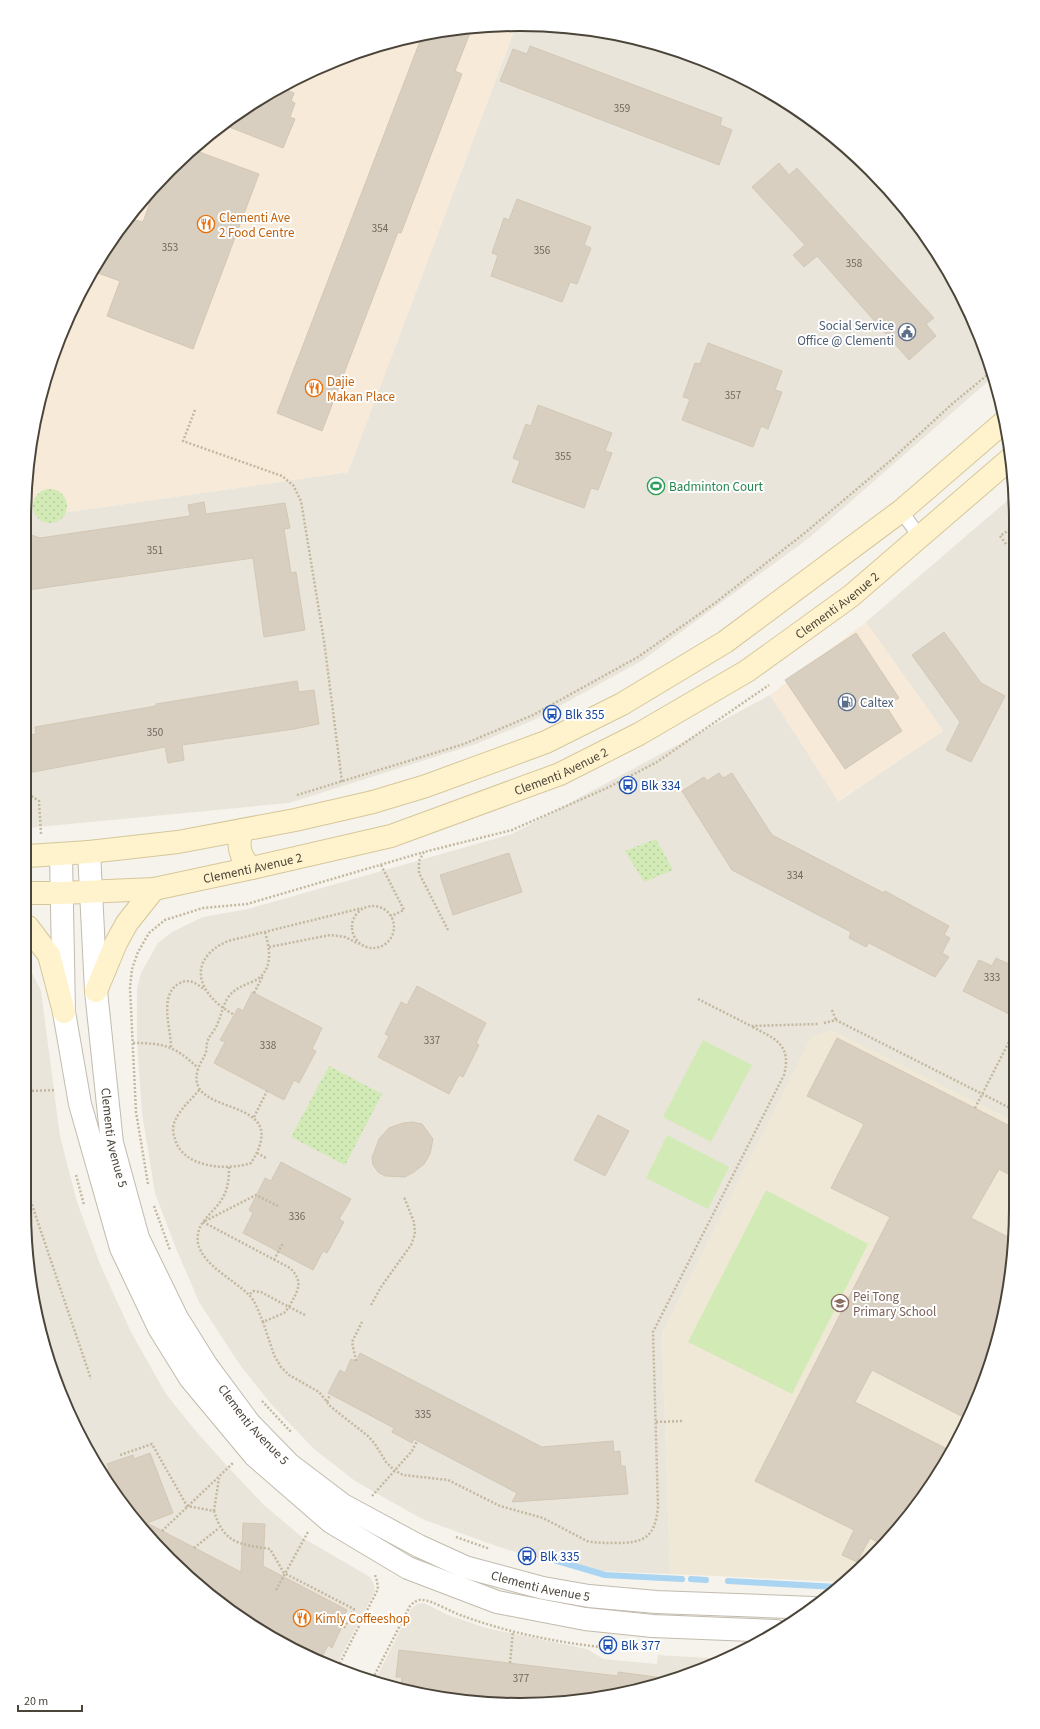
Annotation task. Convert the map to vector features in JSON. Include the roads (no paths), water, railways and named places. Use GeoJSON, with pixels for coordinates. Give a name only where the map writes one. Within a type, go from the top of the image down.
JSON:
{"type":"FeatureCollection","features":[{"type":"Feature","properties":{"kind":"main road"},"geometry":{"type":"LineString","coordinates":[[31,856],[61,855],[178,842],[295,820],[373,802],[426,786],[546,742],[622,704],[725,642],[901,511],[1000,425]]}},
{"type":"Feature","properties":{"kind":"main road","name":"Clementi Avenue 2"},"geometry":{"type":"LineString","coordinates":[[31,893],[154,889],[252,868],[391,836],[567,771],[639,734],[747,671],[851,596],[1006,463]]}},
{"type":"Feature","properties":{"kind":"main road"},"geometry":{"type":"LineString","coordinates":[[243,830],[239,837],[240,850],[247,864],[252,868]]}},
{"type":"Feature","properties":{"kind":"main road"},"geometry":{"type":"LineString","coordinates":[[96,991],[116,943],[127,923],[154,889]]}},
{"type":"Feature","properties":{"kind":"main road"},"geometry":{"type":"LineString","coordinates":[[31,931],[49,955],[64,1012]]}},
{"type":"Feature","properties":{"kind":"street","name":"Clementi Avenue 5"},"geometry":{"type":"LineString","coordinates":[[89,852],[96,991],[112,1143],[138,1238],[177,1318],[207,1366],[250,1424],[289,1464],[343,1505],[419,1546],[465,1568],[543,1588],[589,1596],[656,1602],[803,1608]]}},
{"type":"Feature","properties":{"kind":"street","name":"Clementi Avenue 5"},"geometry":{"type":"LineString","coordinates":[[61,855],[64,1012],[80,1104],[121,1248],[159,1328],[190,1378],[255,1456],[331,1522],[408,1568],[497,1602],[593,1620],[653,1626],[766,1631]]}},
{"type":"Feature","properties":{"kind":"lane"},"geometry":{"type":"LineString","coordinates":[[901,511],[920,537]]}},
{"type":"Feature","properties":{"kind":"waterway"},"geometry":{"type":"LineString","coordinates":[[544,1557],[605,1575],[682,1579]]}},
{"type":"Feature","properties":{"kind":"waterway"},"geometry":{"type":"LineString","coordinates":[[691,1579],[706,1580]]}},
{"type":"Feature","properties":{"kind":"waterway"},"geometry":{"type":"LineString","coordinates":[[728,1581],[830,1587]]}},
{"type":"Feature","properties":{"kind":"place","name":"Clementi Ave 2 Food Centre"},"geometry":{"type":"Point","coordinates":[206,224]}},
{"type":"Feature","properties":{"kind":"place","name":"Social Service Office @ Clementi"},"geometry":{"type":"Point","coordinates":[907,332]}},
{"type":"Feature","properties":{"kind":"place","name":"Dajie Makan Place"},"geometry":{"type":"Point","coordinates":[314,388]}},
{"type":"Feature","properties":{"kind":"place","name":"Badminton Court"},"geometry":{"type":"Point","coordinates":[656,486]}},
{"type":"Feature","properties":{"kind":"place","name":"Caltex"},"geometry":{"type":"Point","coordinates":[847,702]}},
{"type":"Feature","properties":{"kind":"place","name":"Blk 355"},"geometry":{"type":"Point","coordinates":[552,714]}},
{"type":"Feature","properties":{"kind":"place","name":"Blk 334"},"geometry":{"type":"Point","coordinates":[628,785]}},
{"type":"Feature","properties":{"kind":"place","name":"Pei Tong Primary School"},"geometry":{"type":"Point","coordinates":[840,1303]}},
{"type":"Feature","properties":{"kind":"place","name":"Blk 335"},"geometry":{"type":"Point","coordinates":[527,1556]}},
{"type":"Feature","properties":{"kind":"place","name":"Kimly Coffeeshop"},"geometry":{"type":"Point","coordinates":[302,1618]}},
{"type":"Feature","properties":{"kind":"place","name":"Blk 377"},"geometry":{"type":"Point","coordinates":[608,1645]}}]}
